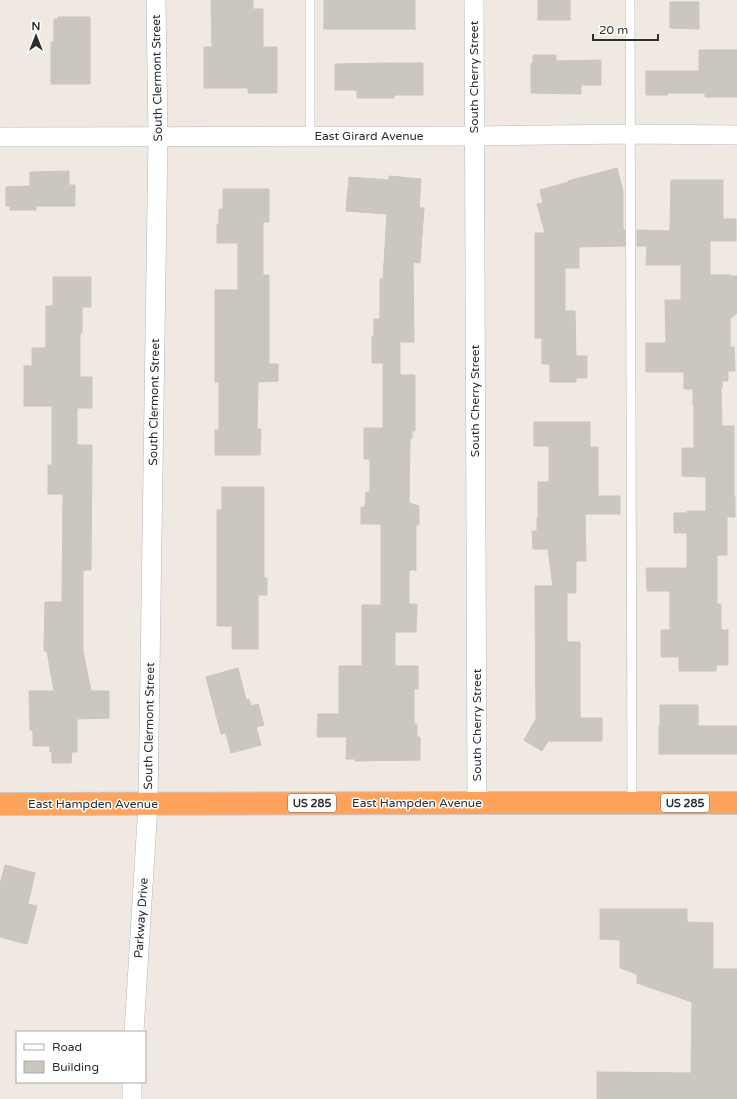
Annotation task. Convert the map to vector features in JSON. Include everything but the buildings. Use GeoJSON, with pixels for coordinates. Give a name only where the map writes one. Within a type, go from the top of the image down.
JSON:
{"type":"FeatureCollection","features":[{"type":"Feature","properties":{"kind":"highway","name":"East Hampden Avenue"},"geometry":{"type":"LineString","coordinates":[[0,804],[477,802],[632,804],[737,803]]}},
{"type":"Feature","properties":{"kind":"street","name":"South Clermont Street"},"geometry":{"type":"LineString","coordinates":[[148,804],[158,137],[156,0]]}},
{"type":"Feature","properties":{"kind":"street","name":"South Cherry Street"},"geometry":{"type":"LineString","coordinates":[[474,0],[477,802]]}},
{"type":"Feature","properties":{"kind":"street","name":"East Girard Avenue"},"geometry":{"type":"LineString","coordinates":[[0,137],[474,136],[630,134],[737,135]]}},
{"type":"Feature","properties":{"kind":"street","name":"Parkway Drive"},"geometry":{"type":"LineString","coordinates":[[134,1031],[148,804]]}},
{"type":"Feature","properties":{"kind":"street"},"geometry":{"type":"LineString","coordinates":[[132,1083],[132,1099]]}},
{"type":"Feature","properties":{"kind":"lane"},"geometry":{"type":"LineString","coordinates":[[310,0],[310,136]]}},
{"type":"Feature","properties":{"kind":"lane"},"geometry":{"type":"LineString","coordinates":[[630,0],[632,804]]}}]}
